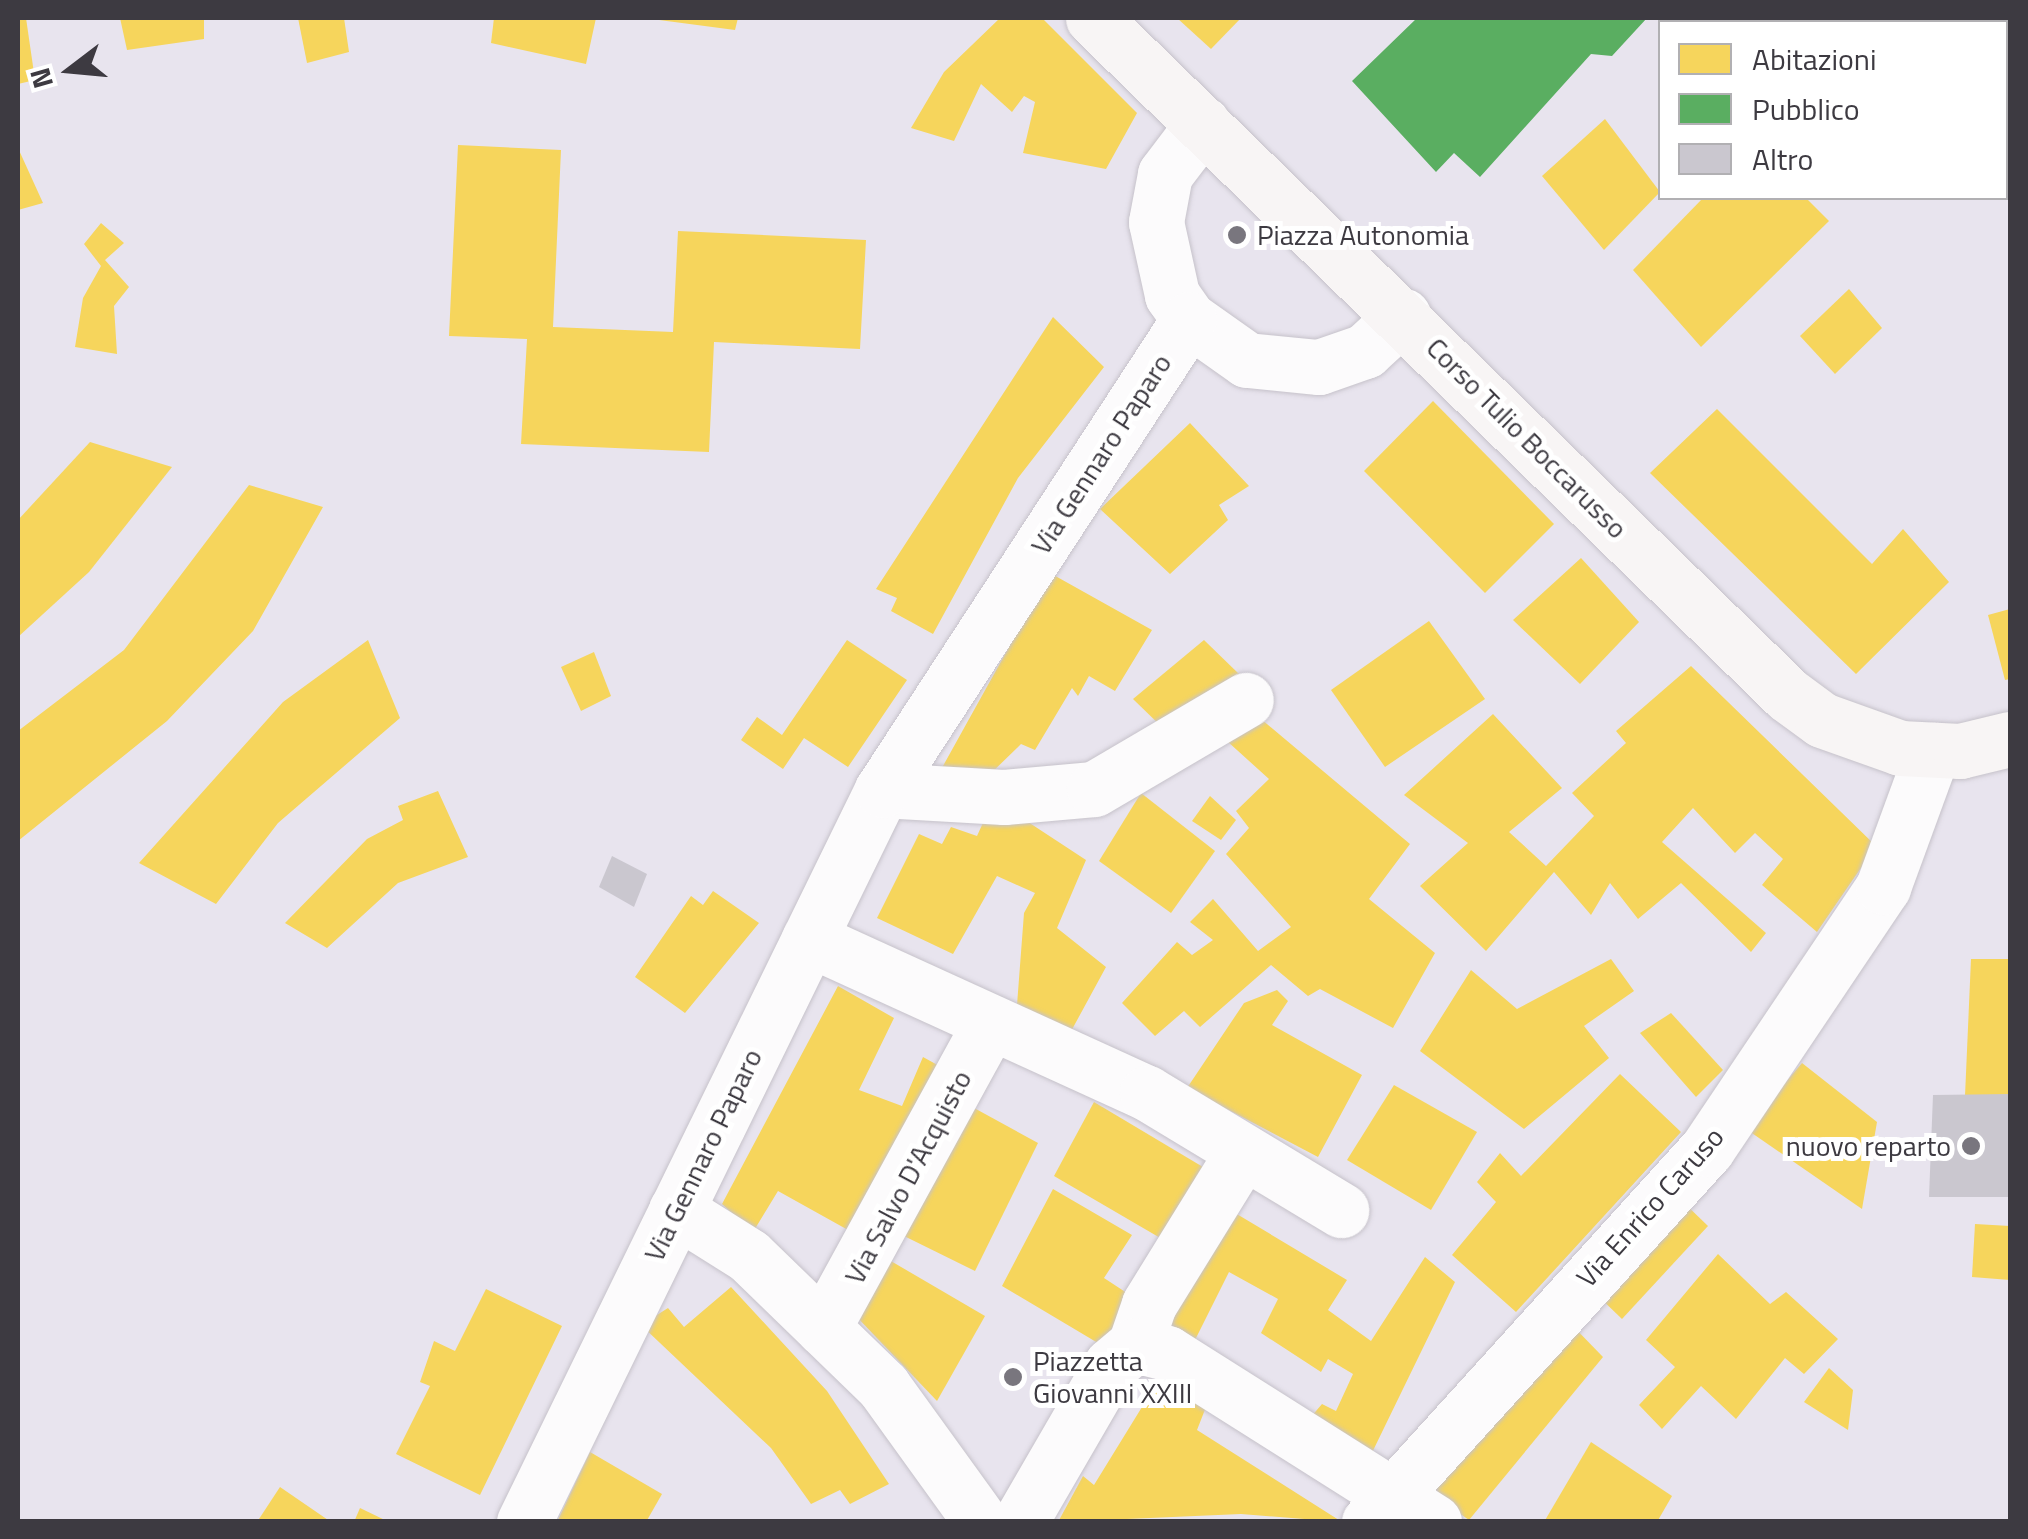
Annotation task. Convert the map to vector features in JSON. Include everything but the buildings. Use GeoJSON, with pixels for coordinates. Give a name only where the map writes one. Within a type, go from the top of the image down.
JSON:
{"type":"FeatureCollection","features":[{"type":"Feature","properties":{"kind":"street","name":"Corso Tulio Boccarusso"},"geometry":{"type":"LineString","coordinates":[[1093,18],[1788,695],[1862,737],[1933,750],[2010,738]]}},
{"type":"Feature","properties":{"kind":"street"},"geometry":{"type":"LineString","coordinates":[[1203,124],[1165,174],[1156,222],[1172,294],[1189,320],[1247,360],[1319,368],[1366,351],[1403,316]]}},
{"type":"Feature","properties":{"kind":"street","name":"Via Gennaro Paparo"},"geometry":{"type":"LineString","coordinates":[[524,1522],[882,790],[1189,320]]}},
{"type":"Feature","properties":{"kind":"street"},"geometry":{"type":"LineString","coordinates":[[882,790],[1004,797],[1094,790],[1246,700]]}},
{"type":"Feature","properties":{"kind":"street","name":"Via Enrico Caruso"},"geometry":{"type":"LineString","coordinates":[[1378,1507],[1708,1149],[1884,887],[1933,750]]}},
{"type":"Feature","properties":{"kind":"street"},"geometry":{"type":"LineString","coordinates":[[809,939],[989,1025],[1146,1093],[1341,1210]]}},
{"type":"Feature","properties":{"kind":"street","name":"Via Salvo D'Acquisto"},"geometry":{"type":"LineString","coordinates":[[823,1328],[989,1025]]}},
{"type":"Feature","properties":{"kind":"street"},"geometry":{"type":"LineString","coordinates":[[1020,1522],[1110,1365],[1135,1346],[1149,1304],[1243,1152]]}},
{"type":"Feature","properties":{"kind":"street"},"geometry":{"type":"LineString","coordinates":[[676,1210],[749,1256],[883,1386],[982,1522]]}},
{"type":"Feature","properties":{"kind":"street"},"geometry":{"type":"LineString","coordinates":[[1135,1346],[1167,1353],[1378,1507],[1434,1522]]}},
{"type":"Feature","properties":{"kind":"place","name":"Piazza Autonomia"},"geometry":{"type":"Point","coordinates":[1237,235]}},
{"type":"Feature","properties":{"kind":"place","name":"nuovo reparto"},"geometry":{"type":"Point","coordinates":[1971,1146]}},
{"type":"Feature","properties":{"kind":"place","name":"Piazzetta Giovanni XXIII"},"geometry":{"type":"Point","coordinates":[1013,1377]}}]}
